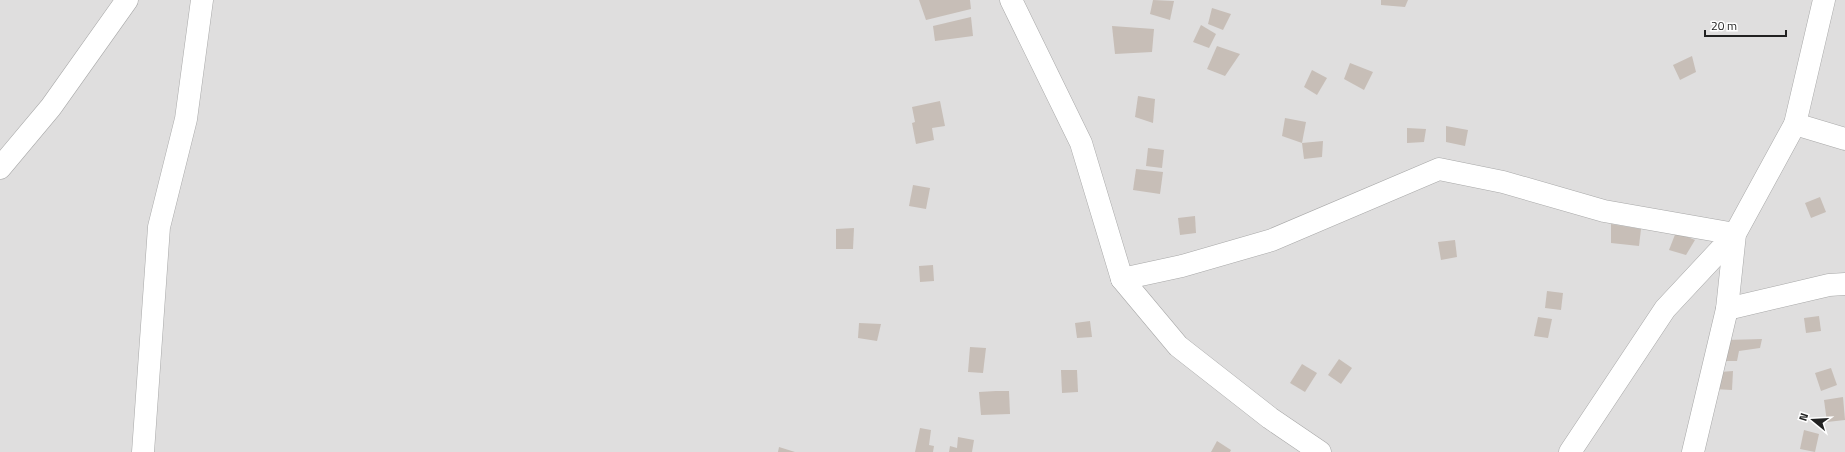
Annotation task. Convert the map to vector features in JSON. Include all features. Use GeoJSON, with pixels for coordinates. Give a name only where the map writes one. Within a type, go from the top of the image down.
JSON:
{"type":"FeatureCollection","features":[{"type":"Feature","properties":{"kind":"street"},"geometry":{"type":"LineString","coordinates":[[0,168],[51,107],[127,0]]}},
{"type":"Feature","properties":{"kind":"street"},"geometry":{"type":"LineString","coordinates":[[143,452],[159,227],[186,118],[202,0]]}},
{"type":"Feature","properties":{"kind":"street"},"geometry":{"type":"LineString","coordinates":[[1011,0],[1081,143],[1122,279],[1178,346],[1270,418],[1320,452]]}},
{"type":"Feature","properties":{"kind":"street"},"geometry":{"type":"LineString","coordinates":[[1570,452],[1666,309],[1735,234],[1795,124],[1824,0]]}},
{"type":"Feature","properties":{"kind":"street"},"geometry":{"type":"LineString","coordinates":[[1795,124],[1845,139]]}},
{"type":"Feature","properties":{"kind":"street"},"geometry":{"type":"LineString","coordinates":[[1122,279],[1182,266],[1272,240],[1439,169],[1503,182],[1604,211],[1735,234]]}},
{"type":"Feature","properties":{"kind":"street"},"geometry":{"type":"LineString","coordinates":[[1693,452],[1727,309],[1735,234]]}},
{"type":"Feature","properties":{"kind":"street"},"geometry":{"type":"LineString","coordinates":[[1727,309],[1829,285],[1845,284]]}},
{"type":"Feature","properties":{"kind":"shaded area"},"geometry":{"type":"Polygon","coordinates":[[[0,0],[1845,0],[1845,452],[0,452],[0,0]]]}},
{"type":"Feature","properties":{"kind":"building"},"geometry":{"type":"Polygon","coordinates":[[[919,0],[970,0],[971,9],[926,20],[919,0]]]}},
{"type":"Feature","properties":{"kind":"building"},"geometry":{"type":"Polygon","coordinates":[[[1153,0],[1174,1],[1170,20],[1150,14],[1153,0]]]}},
{"type":"Feature","properties":{"kind":"building"},"geometry":{"type":"Polygon","coordinates":[[[1381,0],[1408,0],[1405,7],[1381,5],[1381,0]]]}},
{"type":"Feature","properties":{"kind":"building"},"geometry":{"type":"Polygon","coordinates":[[[1212,8],[1231,14],[1223,30],[1208,24],[1212,8]]]}},
{"type":"Feature","properties":{"kind":"building"},"geometry":{"type":"Polygon","coordinates":[[[971,17],[973,36],[935,41],[933,26],[971,17]]]}},
{"type":"Feature","properties":{"kind":"building"},"geometry":{"type":"Polygon","coordinates":[[[1201,25],[1216,34],[1209,48],[1193,42],[1201,25]]]}},
{"type":"Feature","properties":{"kind":"building"},"geometry":{"type":"Polygon","coordinates":[[[1112,26],[1154,29],[1152,52],[1115,54],[1112,26]]]}},
{"type":"Feature","properties":{"kind":"building"},"geometry":{"type":"Polygon","coordinates":[[[1217,46],[1240,54],[1225,76],[1207,69],[1217,46]]]}},
{"type":"Feature","properties":{"kind":"building"},"geometry":{"type":"Polygon","coordinates":[[[1692,56],[1696,72],[1680,80],[1673,65],[1692,56]]]}},
{"type":"Feature","properties":{"kind":"building"},"geometry":{"type":"Polygon","coordinates":[[[1350,63],[1373,72],[1364,90],[1344,79],[1350,63]]]}},
{"type":"Feature","properties":{"kind":"building"},"geometry":{"type":"Polygon","coordinates":[[[1312,70],[1327,78],[1317,95],[1304,87],[1312,70]]]}},
{"type":"Feature","properties":{"kind":"building"},"geometry":{"type":"Polygon","coordinates":[[[1138,96],[1155,99],[1153,123],[1135,117],[1138,96]]]}},
{"type":"Feature","properties":{"kind":"building"},"geometry":{"type":"Polygon","coordinates":[[[940,101],[945,126],[932,128],[934,140],[916,144],[912,123],[915,122],[912,107],[940,101]]]}},
{"type":"Feature","properties":{"kind":"building"},"geometry":{"type":"Polygon","coordinates":[[[1285,118],[1306,122],[1302,143],[1282,136],[1285,118]]]}},
{"type":"Feature","properties":{"kind":"building"},"geometry":{"type":"Polygon","coordinates":[[[1446,126],[1468,130],[1465,146],[1446,142],[1446,126]]]}},
{"type":"Feature","properties":{"kind":"building"},"geometry":{"type":"Polygon","coordinates":[[[1407,128],[1426,129],[1424,142],[1407,143],[1407,128]]]}},
{"type":"Feature","properties":{"kind":"building"},"geometry":{"type":"Polygon","coordinates":[[[1323,141],[1322,157],[1304,159],[1302,143],[1323,141]]]}},
{"type":"Feature","properties":{"kind":"building"},"geometry":{"type":"Polygon","coordinates":[[[1148,148],[1164,150],[1162,168],[1146,166],[1148,148]]]}},
{"type":"Feature","properties":{"kind":"building"},"geometry":{"type":"Polygon","coordinates":[[[1136,169],[1163,172],[1160,194],[1133,190],[1136,169]]]}},
{"type":"Feature","properties":{"kind":"building"},"geometry":{"type":"Polygon","coordinates":[[[913,185],[930,188],[926,209],[909,206],[913,185]]]}},
{"type":"Feature","properties":{"kind":"building"},"geometry":{"type":"Polygon","coordinates":[[[1820,197],[1826,212],[1811,218],[1805,203],[1820,197]]]}},
{"type":"Feature","properties":{"kind":"building"},"geometry":{"type":"Polygon","coordinates":[[[1195,216],[1196,233],[1180,235],[1178,218],[1195,216]]]}},
{"type":"Feature","properties":{"kind":"building"},"geometry":{"type":"Polygon","coordinates":[[[1611,224],[1641,229],[1639,246],[1611,243],[1611,224]]]}},
{"type":"Feature","properties":{"kind":"building"},"geometry":{"type":"Polygon","coordinates":[[[854,228],[853,249],[836,249],[836,229],[854,228]]]}},
{"type":"Feature","properties":{"kind":"building"},"geometry":{"type":"Polygon","coordinates":[[[1676,232],[1695,240],[1686,255],[1669,250],[1676,232]]]}},
{"type":"Feature","properties":{"kind":"building"},"geometry":{"type":"Polygon","coordinates":[[[1455,240],[1457,257],[1441,260],[1438,242],[1455,240]]]}},
{"type":"Feature","properties":{"kind":"building"},"geometry":{"type":"Polygon","coordinates":[[[933,265],[934,281],[920,282],[919,266],[933,265]]]}},
{"type":"Feature","properties":{"kind":"building"},"geometry":{"type":"Polygon","coordinates":[[[1547,291],[1563,293],[1561,310],[1545,308],[1547,291]]]}},
{"type":"Feature","properties":{"kind":"building"},"geometry":{"type":"Polygon","coordinates":[[[1819,316],[1821,331],[1806,333],[1804,318],[1819,316]]]}},
{"type":"Feature","properties":{"kind":"building"},"geometry":{"type":"Polygon","coordinates":[[[1538,317],[1552,319],[1548,338],[1534,336],[1538,317]]]}},
{"type":"Feature","properties":{"kind":"building"},"geometry":{"type":"Polygon","coordinates":[[[1090,321],[1092,337],[1077,338],[1075,323],[1090,321]]]}},
{"type":"Feature","properties":{"kind":"building"},"geometry":{"type":"Polygon","coordinates":[[[859,323],[881,324],[877,341],[858,338],[859,323]]]}},
{"type":"Feature","properties":{"kind":"building"},"geometry":{"type":"Polygon","coordinates":[[[1762,339],[1760,348],[1739,351],[1737,361],[1720,361],[1726,340],[1762,339]]]}},
{"type":"Feature","properties":{"kind":"building"},"geometry":{"type":"Polygon","coordinates":[[[970,347],[986,348],[983,373],[968,372],[970,347]]]}},
{"type":"Feature","properties":{"kind":"building"},"geometry":{"type":"Polygon","coordinates":[[[1339,359],[1352,368],[1341,384],[1328,375],[1339,359]]]}},
{"type":"Feature","properties":{"kind":"building"},"geometry":{"type":"Polygon","coordinates":[[[1302,364],[1317,373],[1305,392],[1290,383],[1302,364]]]}},
{"type":"Feature","properties":{"kind":"building"},"geometry":{"type":"Polygon","coordinates":[[[1831,368],[1837,385],[1821,391],[1815,373],[1831,368]]]}},
{"type":"Feature","properties":{"kind":"building"},"geometry":{"type":"Polygon","coordinates":[[[1061,370],[1077,370],[1078,392],[1062,393],[1061,370]]]}},
{"type":"Feature","properties":{"kind":"building"},"geometry":{"type":"Polygon","coordinates":[[[1733,371],[1732,390],[1713,389],[1720,372],[1733,371]]]}},
{"type":"Feature","properties":{"kind":"building"},"geometry":{"type":"Polygon","coordinates":[[[1009,391],[1010,414],[981,415],[979,392],[1009,391]]]}},
{"type":"Feature","properties":{"kind":"building"},"geometry":{"type":"Polygon","coordinates":[[[1843,397],[1845,420],[1827,422],[1824,400],[1843,397]]]}},
{"type":"Feature","properties":{"kind":"building"},"geometry":{"type":"Polygon","coordinates":[[[920,428],[931,430],[929,445],[934,446],[933,452],[915,452],[920,428]]]}},
{"type":"Feature","properties":{"kind":"building"},"geometry":{"type":"Polygon","coordinates":[[[1804,430],[1819,434],[1815,452],[1800,449],[1804,430]]]}},
{"type":"Feature","properties":{"kind":"building"},"geometry":{"type":"Polygon","coordinates":[[[958,437],[974,440],[972,452],[949,452],[950,446],[957,448],[958,437]]]}},
{"type":"Feature","properties":{"kind":"building"},"geometry":{"type":"Polygon","coordinates":[[[1217,441],[1231,450],[1230,452],[1211,452],[1217,441]]]}},
{"type":"Feature","properties":{"kind":"building"},"geometry":{"type":"Polygon","coordinates":[[[779,447],[795,452],[778,452],[779,447]]]}}]}
